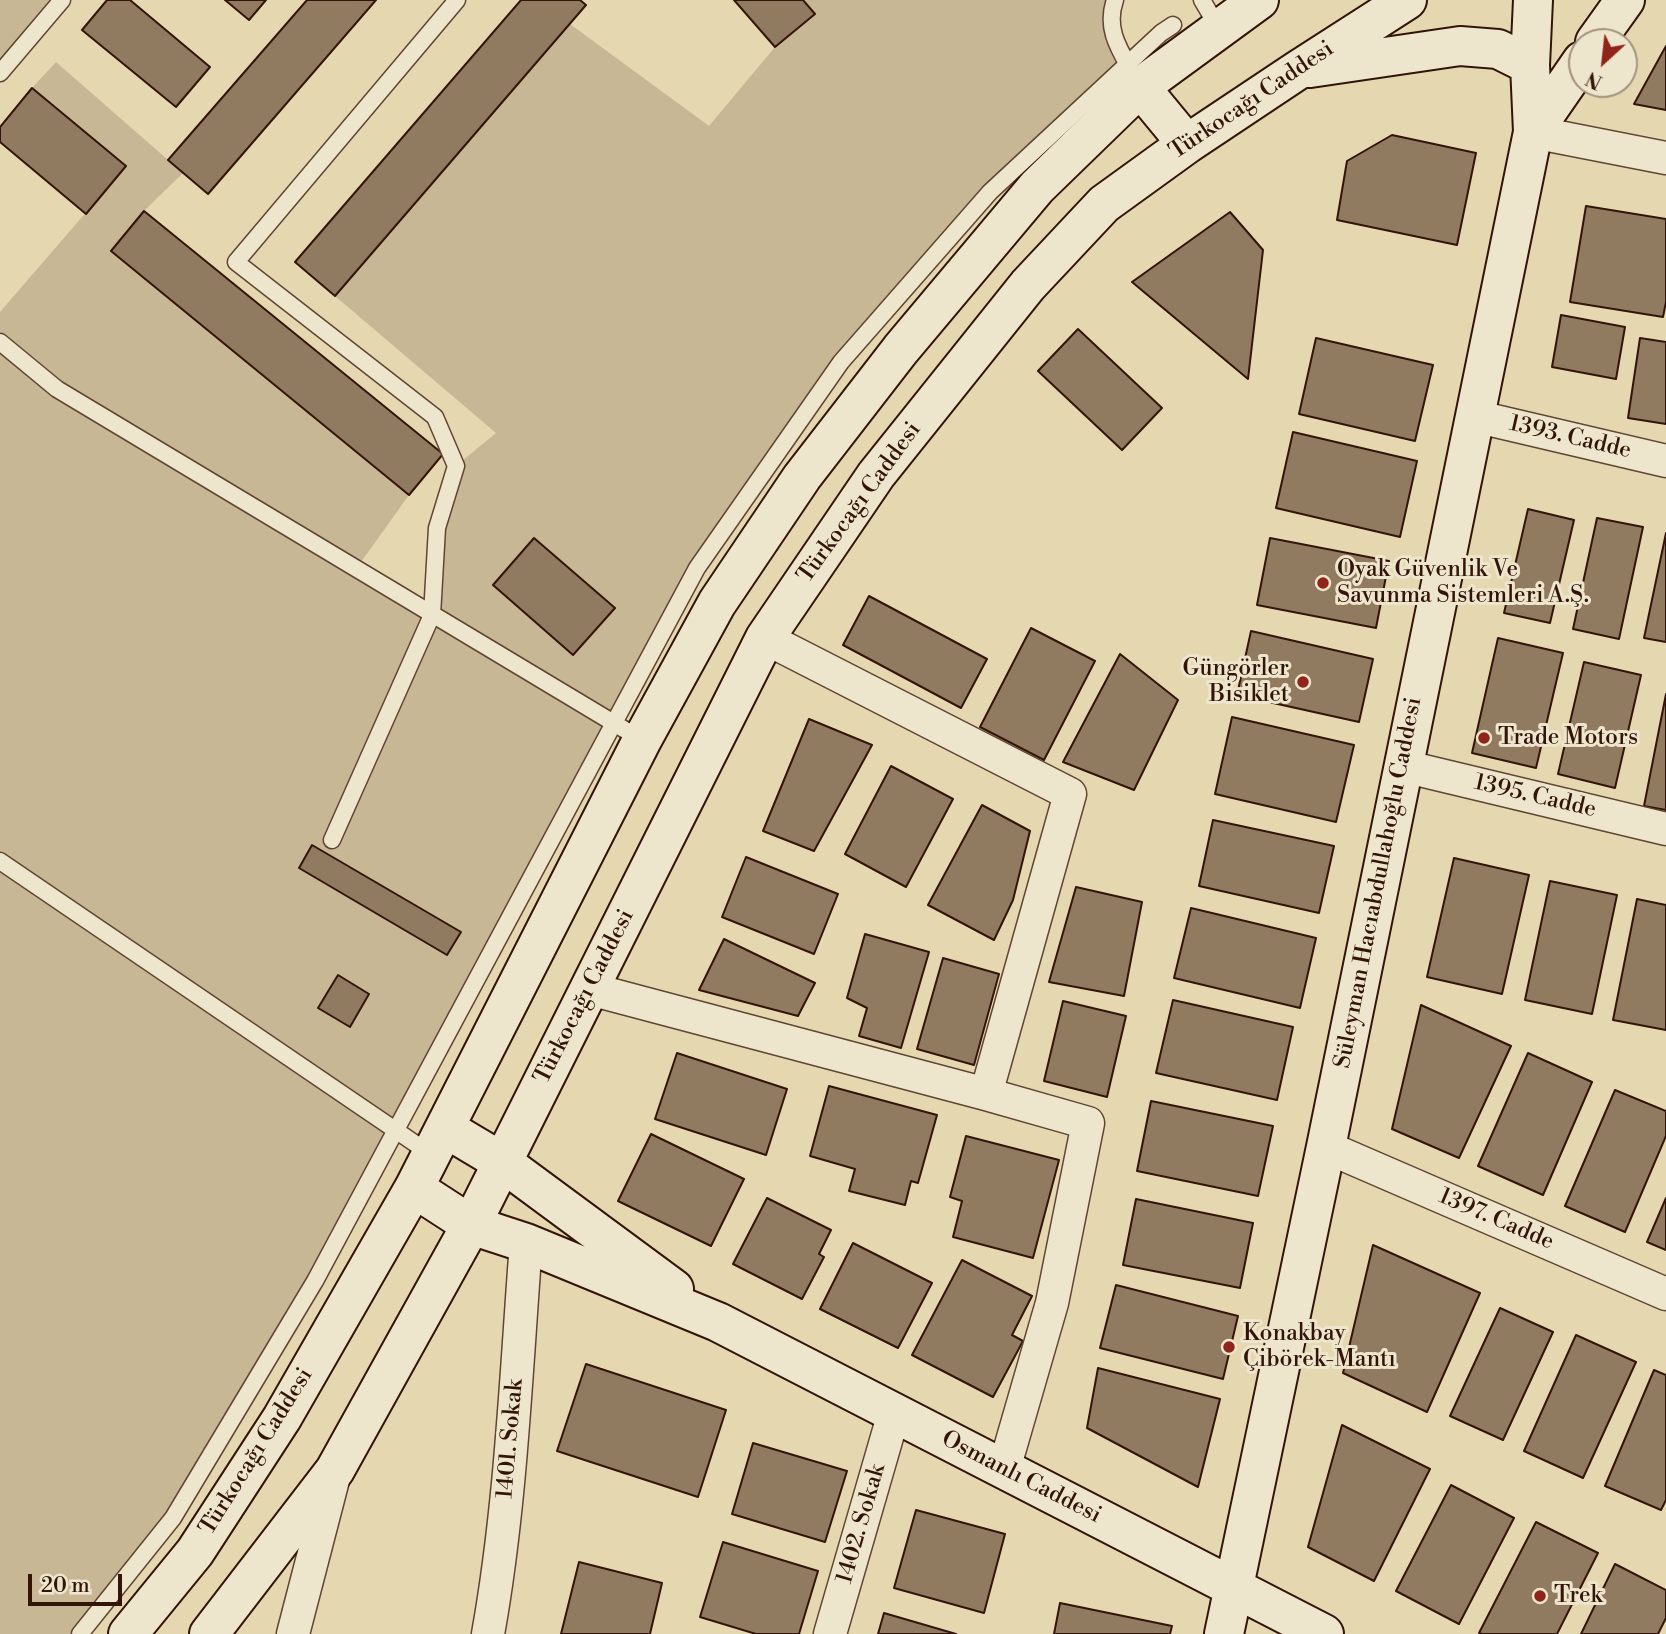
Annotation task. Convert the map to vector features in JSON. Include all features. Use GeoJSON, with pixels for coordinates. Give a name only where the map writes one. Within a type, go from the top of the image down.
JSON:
{"type":"FeatureCollection","features":[{"type":"Feature","properties":{"kind":"main road"},"geometry":{"type":"LineString","coordinates":[[439,1142],[628,731],[802,477],[901,349],[1134,75],[1210,14],[1259,0]]}},
{"type":"Feature","properties":{"kind":"main road","name":"Türkocağı Caddesi"},"geometry":{"type":"LineString","coordinates":[[471,1225],[765,638],[876,475],[1028,285],[1104,204],[1187,144],[1407,0]]}},
{"type":"Feature","properties":{"kind":"main road","name":"Süleyman Hacıabdullahoğlu Caddesi"},"geometry":{"type":"LineString","coordinates":[[1224,1634],[1533,132],[1530,65],[1533,0]]}},
{"type":"Feature","properties":{"kind":"main road"},"geometry":{"type":"LineString","coordinates":[[1590,28],[1595,0]]}},
{"type":"Feature","properties":{"kind":"main road"},"geometry":{"type":"LineString","coordinates":[[1605,28],[1625,0]]}},
{"type":"Feature","properties":{"kind":"main road"},"geometry":{"type":"LineString","coordinates":[[1298,70],[1460,46],[1499,49],[1530,65]]}},
{"type":"Feature","properties":{"kind":"main road"},"geometry":{"type":"LineString","coordinates":[[1134,75],[1187,144]]}},
{"type":"Feature","properties":{"kind":"main road","name":"Süleyman Hacıabdullahoğlu Caddesi"},"geometry":{"type":"LineString","coordinates":[[1533,132],[1568,81]]}},
{"type":"Feature","properties":{"kind":"main road","name":"Türkocağı Caddesi"},"geometry":{"type":"LineString","coordinates":[[128,1634],[195,1552],[282,1418],[439,1142]]}},
{"type":"Feature","properties":{"kind":"main road","name":"Osmanlı Caddesi"},"geometry":{"type":"LineString","coordinates":[[439,1142],[502,1163],[718,1322]]}},
{"type":"Feature","properties":{"kind":"main road","name":"Osmanlı Caddesi"},"geometry":{"type":"LineString","coordinates":[[414,1188],[471,1225],[526,1243],[718,1322],[1324,1634]]}},
{"type":"Feature","properties":{"kind":"main road"},"geometry":{"type":"LineString","coordinates":[[209,1634],[335,1470],[471,1225]]}},
{"type":"Feature","properties":{"kind":"street"},"geometry":{"type":"LineString","coordinates":[[1533,132],[1666,158]]}},
{"type":"Feature","properties":{"kind":"street","name":"1393. Cadde"},"geometry":{"type":"LineString","coordinates":[[1474,416],[1666,461]]}},
{"type":"Feature","properties":{"kind":"street"},"geometry":{"type":"LineString","coordinates":[[765,638],[1070,794],[986,1094]]}},
{"type":"Feature","properties":{"kind":"street","name":"1395. Cadde"},"geometry":{"type":"LineString","coordinates":[[1403,766],[1666,829]]}},
{"type":"Feature","properties":{"kind":"street"},"geometry":{"type":"LineString","coordinates":[[590,989],[1088,1123],[1052,1303],[1004,1469]]}},
{"type":"Feature","properties":{"kind":"street","name":"1397. Cadde"},"geometry":{"type":"LineString","coordinates":[[1326,1147],[1666,1294]]}},
{"type":"Feature","properties":{"kind":"street","name":"1401. Sokak"},"geometry":{"type":"LineString","coordinates":[[488,1634],[510,1463],[526,1243]]}},
{"type":"Feature","properties":{"kind":"street","name":"1402. Sokak"},"geometry":{"type":"LineString","coordinates":[[830,1634],[894,1413]]}},
{"type":"Feature","properties":{"kind":"street"},"geometry":{"type":"LineString","coordinates":[[293,1634],[335,1470]]}},
{"type":"Feature","properties":{"kind":"lane"},"geometry":{"type":"LineString","coordinates":[[0,74],[62,0]]}},
{"type":"Feature","properties":{"kind":"lane"},"geometry":{"type":"LineString","coordinates":[[332,839],[432,615],[437,528],[456,466],[436,416],[236,262],[457,0]]}},
{"type":"Feature","properties":{"kind":"lane"},"geometry":{"type":"LineString","coordinates":[[1115,0],[1112,9],[1113,38],[1134,75],[1173,25]]}},
{"type":"Feature","properties":{"kind":"lane"},"geometry":{"type":"LineString","coordinates":[[0,342],[57,389],[628,731],[395,1130],[315,1281],[173,1518],[80,1634]]}},
{"type":"Feature","properties":{"kind":"lane"},"geometry":{"type":"LineString","coordinates":[[0,861],[395,1130],[439,1142]]}},
{"type":"Feature","properties":{"kind":"shaded area"},"geometry":{"type":"Polygon","coordinates":[[[0,0],[66,0],[0,78],[0,0]]]}},
{"type":"Feature","properties":{"kind":"shaded area"},"geometry":{"type":"Polygon","coordinates":[[[803,0],[1115,0],[1128,64],[990,192],[841,362],[697,568],[395,1130],[173,1518],[80,1634],[0,1634],[0,312],[126,166],[32,88],[56,62],[183,173],[144,211],[111,251],[409,495],[356,569],[431,615],[437,528],[456,466],[496,433],[335,296],[570,24],[709,126],[775,47],[814,14],[803,0]]]}},
{"type":"Feature","properties":{"kind":"building"},"geometry":{"type":"Polygon","coordinates":[[[107,0],[130,0],[210,67],[176,107],[82,30],[107,0]]]}},
{"type":"Feature","properties":{"kind":"building"},"geometry":{"type":"Polygon","coordinates":[[[225,0],[266,0],[249,20],[225,0]]]}},
{"type":"Feature","properties":{"kind":"building"},"geometry":{"type":"Polygon","coordinates":[[[307,0],[376,0],[208,194],[168,160],[307,0]]]}},
{"type":"Feature","properties":{"kind":"building"},"geometry":{"type":"Polygon","coordinates":[[[521,0],[580,0],[586,5],[335,296],[295,262],[521,0]]]}},
{"type":"Feature","properties":{"kind":"building"},"geometry":{"type":"Polygon","coordinates":[[[734,0],[803,0],[815,14],[775,47],[734,0]]]}},
{"type":"Feature","properties":{"kind":"building"},"geometry":{"type":"Polygon","coordinates":[[[1666,46],[1666,110],[1634,104],[1666,46]]]}},
{"type":"Feature","properties":{"kind":"building"},"geometry":{"type":"Polygon","coordinates":[[[32,88],[126,166],[86,214],[0,142],[0,127],[32,88]]]}},
{"type":"Feature","properties":{"kind":"building"},"geometry":{"type":"Polygon","coordinates":[[[1392,135],[1476,153],[1457,245],[1337,220],[1347,161],[1392,135]]]}},
{"type":"Feature","properties":{"kind":"building"},"geometry":{"type":"Polygon","coordinates":[[[1586,206],[1666,219],[1666,302],[1663,317],[1570,302],[1586,206]]]}},
{"type":"Feature","properties":{"kind":"building"},"geometry":{"type":"Polygon","coordinates":[[[144,211],[443,454],[409,495],[111,251],[144,211]]]}},
{"type":"Feature","properties":{"kind":"building"},"geometry":{"type":"Polygon","coordinates":[[[1230,212],[1263,250],[1248,379],[1132,282],[1230,212]]]}},
{"type":"Feature","properties":{"kind":"building"},"geometry":{"type":"Polygon","coordinates":[[[1561,315],[1625,327],[1616,379],[1552,367],[1561,315]]]}},
{"type":"Feature","properties":{"kind":"building"},"geometry":{"type":"Polygon","coordinates":[[[1078,329],[1162,408],[1122,450],[1038,371],[1078,329]]]}},
{"type":"Feature","properties":{"kind":"building"},"geometry":{"type":"Polygon","coordinates":[[[1316,338],[1433,365],[1415,441],[1299,414],[1316,338]]]}},
{"type":"Feature","properties":{"kind":"building"},"geometry":{"type":"Polygon","coordinates":[[[1640,338],[1666,342],[1666,424],[1628,418],[1640,338]]]}},
{"type":"Feature","properties":{"kind":"building"},"geometry":{"type":"Polygon","coordinates":[[[1293,432],[1417,461],[1400,537],[1276,508],[1293,432]]]}},
{"type":"Feature","properties":{"kind":"building"},"geometry":{"type":"Polygon","coordinates":[[[1528,509],[1574,520],[1550,623],[1504,613],[1528,509]]]}},
{"type":"Feature","properties":{"kind":"building"},"geometry":{"type":"Polygon","coordinates":[[[1597,518],[1643,527],[1619,639],[1573,629],[1597,518]]]}},
{"type":"Feature","properties":{"kind":"building"},"geometry":{"type":"Polygon","coordinates":[[[1666,533],[1666,642],[1644,638],[1666,533]]]}},
{"type":"Feature","properties":{"kind":"building"},"geometry":{"type":"Polygon","coordinates":[[[534,538],[615,608],[573,655],[493,585],[534,538]]]}},
{"type":"Feature","properties":{"kind":"building","name":"Oyak Güvenlik Ve Savunma Sistemleri A.Ş."},"geometry":{"type":"Polygon","coordinates":[[[1270,538],[1389,561],[1376,628],[1257,605],[1270,538]]]}},
{"type":"Feature","properties":{"kind":"building"},"geometry":{"type":"Polygon","coordinates":[[[869,596],[987,659],[961,708],[843,645],[869,596]]]}},
{"type":"Feature","properties":{"kind":"building"},"geometry":{"type":"Polygon","coordinates":[[[1031,628],[1095,661],[1044,760],[980,727],[1031,628]]]}},
{"type":"Feature","properties":{"kind":"building"},"geometry":{"type":"Polygon","coordinates":[[[1251,631],[1373,659],[1359,722],[1237,695],[1251,631]]]}},
{"type":"Feature","properties":{"kind":"building"},"geometry":{"type":"Polygon","coordinates":[[[1498,638],[1563,653],[1536,768],[1472,753],[1498,638]]]}},
{"type":"Feature","properties":{"kind":"building"},"geometry":{"type":"Polygon","coordinates":[[[1120,654],[1178,700],[1134,790],[1063,762],[1120,654]]]}},
{"type":"Feature","properties":{"kind":"building"},"geometry":{"type":"Polygon","coordinates":[[[1584,662],[1641,675],[1615,788],[1558,774],[1584,662]]]}},
{"type":"Feature","properties":{"kind":"building"},"geometry":{"type":"Polygon","coordinates":[[[1666,694],[1666,810],[1644,806],[1666,694]]]}},
{"type":"Feature","properties":{"kind":"building"},"geometry":{"type":"Polygon","coordinates":[[[1232,717],[1354,745],[1336,822],[1215,794],[1232,717]]]}},
{"type":"Feature","properties":{"kind":"building"},"geometry":{"type":"Polygon","coordinates":[[[809,719],[872,745],[814,851],[763,831],[809,719]]]}},
{"type":"Feature","properties":{"kind":"building"},"geometry":{"type":"Polygon","coordinates":[[[891,766],[953,799],[906,887],[845,854],[891,766]]]}},
{"type":"Feature","properties":{"kind":"building"},"geometry":{"type":"Polygon","coordinates":[[[982,805],[1030,831],[1013,900],[994,940],[928,905],[982,805]]]}},
{"type":"Feature","properties":{"kind":"building"},"geometry":{"type":"Polygon","coordinates":[[[1213,820],[1334,846],[1319,913],[1199,886],[1213,820]]]}},
{"type":"Feature","properties":{"kind":"building"},"geometry":{"type":"Polygon","coordinates":[[[312,845],[461,932],[447,955],[299,868],[312,845]]]}},
{"type":"Feature","properties":{"kind":"building"},"geometry":{"type":"Polygon","coordinates":[[[746,857],[838,894],[814,954],[722,917],[746,857]]]}},
{"type":"Feature","properties":{"kind":"building"},"geometry":{"type":"Polygon","coordinates":[[[1454,858],[1529,875],[1502,994],[1427,977],[1454,858]]]}},
{"type":"Feature","properties":{"kind":"building"},"geometry":{"type":"Polygon","coordinates":[[[1550,881],[1617,895],[1592,1014],[1525,1000],[1550,881]]]}},
{"type":"Feature","properties":{"kind":"building"},"geometry":{"type":"Polygon","coordinates":[[[1076,887],[1142,902],[1124,996],[1049,982],[1076,887]]]}},
{"type":"Feature","properties":{"kind":"building"},"geometry":{"type":"Polygon","coordinates":[[[1637,899],[1666,905],[1666,1030],[1613,1020],[1637,899]]]}},
{"type":"Feature","properties":{"kind":"building"},"geometry":{"type":"Polygon","coordinates":[[[1191,908],[1316,938],[1300,1008],[1174,978],[1191,908]]]}},
{"type":"Feature","properties":{"kind":"building"},"geometry":{"type":"Polygon","coordinates":[[[865,934],[929,952],[901,1048],[859,1036],[867,1008],[847,998],[865,934]]]}},
{"type":"Feature","properties":{"kind":"building"},"geometry":{"type":"Polygon","coordinates":[[[724,939],[815,983],[798,1016],[699,990],[724,939]]]}},
{"type":"Feature","properties":{"kind":"building"},"geometry":{"type":"Polygon","coordinates":[[[943,958],[999,974],[974,1065],[917,1049],[943,958]]]}},
{"type":"Feature","properties":{"kind":"building"},"geometry":{"type":"Polygon","coordinates":[[[338,975],[369,994],[350,1027],[318,1008],[338,975]]]}},
{"type":"Feature","properties":{"kind":"building"},"geometry":{"type":"Polygon","coordinates":[[[1173,1000],[1293,1027],[1277,1100],[1156,1073],[1173,1000]]]}},
{"type":"Feature","properties":{"kind":"building"},"geometry":{"type":"Polygon","coordinates":[[[1063,1001],[1126,1016],[1107,1097],[1044,1081],[1063,1001]]]}},
{"type":"Feature","properties":{"kind":"building"},"geometry":{"type":"Polygon","coordinates":[[[1421,1005],[1511,1046],[1459,1158],[1392,1129],[1421,1005]]]}},
{"type":"Feature","properties":{"kind":"building"},"geometry":{"type":"Polygon","coordinates":[[[677,1053],[787,1089],[766,1155],[655,1119],[677,1053]]]}},
{"type":"Feature","properties":{"kind":"building"},"geometry":{"type":"Polygon","coordinates":[[[1528,1053],[1592,1082],[1543,1195],[1478,1166],[1528,1053]]]}},
{"type":"Feature","properties":{"kind":"building"},"geometry":{"type":"Polygon","coordinates":[[[829,1086],[937,1115],[918,1183],[911,1181],[905,1205],[849,1191],[855,1169],[810,1156],[829,1086]]]}},
{"type":"Feature","properties":{"kind":"building"},"geometry":{"type":"Polygon","coordinates":[[[1615,1090],[1666,1111],[1666,1136],[1625,1232],[1565,1206],[1615,1090]]]}},
{"type":"Feature","properties":{"kind":"building"},"geometry":{"type":"Polygon","coordinates":[[[1151,1101],[1273,1126],[1258,1196],[1137,1171],[1151,1101]]]}},
{"type":"Feature","properties":{"kind":"building"},"geometry":{"type":"Polygon","coordinates":[[[651,1134],[744,1179],[711,1246],[618,1201],[651,1134]]]}},
{"type":"Feature","properties":{"kind":"building"},"geometry":{"type":"Polygon","coordinates":[[[966,1136],[1059,1160],[1033,1258],[953,1237],[962,1201],[950,1197],[966,1136]]]}},
{"type":"Feature","properties":{"kind":"building"},"geometry":{"type":"Polygon","coordinates":[[[767,1198],[831,1230],[819,1254],[824,1257],[802,1299],[733,1264],[767,1198]]]}},
{"type":"Feature","properties":{"kind":"building"},"geometry":{"type":"Polygon","coordinates":[[[1666,1198],[1666,1250],[1647,1242],[1666,1198]]]}},
{"type":"Feature","properties":{"kind":"building"},"geometry":{"type":"Polygon","coordinates":[[[1136,1199],[1253,1223],[1240,1288],[1123,1265],[1136,1199]]]}},
{"type":"Feature","properties":{"kind":"building"},"geometry":{"type":"Polygon","coordinates":[[[853,1243],[932,1283],[898,1348],[820,1309],[853,1243]]]}},
{"type":"Feature","properties":{"kind":"building"},"geometry":{"type":"Polygon","coordinates":[[[1373,1245],[1480,1293],[1427,1412],[1343,1373],[1373,1245]]]}},
{"type":"Feature","properties":{"kind":"building"},"geometry":{"type":"Polygon","coordinates":[[[962,1260],[1032,1296],[1012,1335],[1023,1341],[993,1397],[912,1355],[962,1260]]]}},
{"type":"Feature","properties":{"kind":"building"},"geometry":{"type":"Polygon","coordinates":[[[1116,1285],[1238,1316],[1223,1379],[1100,1348],[1116,1285]]]}},
{"type":"Feature","properties":{"kind":"building"},"geometry":{"type":"Polygon","coordinates":[[[1500,1308],[1553,1332],[1503,1440],[1450,1416],[1500,1308]]]}},
{"type":"Feature","properties":{"kind":"building"},"geometry":{"type":"Polygon","coordinates":[[[1576,1335],[1636,1362],[1583,1478],[1524,1451],[1576,1335]]]}},
{"type":"Feature","properties":{"kind":"building"},"geometry":{"type":"Polygon","coordinates":[[[586,1364],[726,1410],[698,1497],[557,1451],[586,1364]]]}},
{"type":"Feature","properties":{"kind":"building"},"geometry":{"type":"Polygon","coordinates":[[[1098,1368],[1220,1399],[1198,1487],[1087,1428],[1098,1368]]]}},
{"type":"Feature","properties":{"kind":"building"},"geometry":{"type":"Polygon","coordinates":[[[1654,1370],[1666,1375],[1666,1500],[1661,1510],[1605,1486],[1654,1370]]]}},
{"type":"Feature","properties":{"kind":"building"},"geometry":{"type":"Polygon","coordinates":[[[1342,1425],[1430,1469],[1374,1581],[1308,1547],[1342,1425]]]}},
{"type":"Feature","properties":{"kind":"building"},"geometry":{"type":"Polygon","coordinates":[[[753,1443],[847,1471],[825,1542],[732,1514],[753,1443]]]}},
{"type":"Feature","properties":{"kind":"building"},"geometry":{"type":"Polygon","coordinates":[[[1451,1485],[1514,1518],[1459,1624],[1396,1591],[1451,1485]]]}},
{"type":"Feature","properties":{"kind":"building"},"geometry":{"type":"Polygon","coordinates":[[[916,1510],[1005,1534],[984,1613],[894,1588],[916,1510]]]}},
{"type":"Feature","properties":{"kind":"building"},"geometry":{"type":"Polygon","coordinates":[[[1536,1522],[1598,1553],[1557,1634],[1479,1633],[1536,1522]]]}},
{"type":"Feature","properties":{"kind":"building"},"geometry":{"type":"Polygon","coordinates":[[[723,1542],[818,1571],[799,1634],[756,1634],[700,1617],[723,1542]]]}},
{"type":"Feature","properties":{"kind":"building"},"geometry":{"type":"Polygon","coordinates":[[[579,1562],[662,1583],[650,1634],[561,1634],[579,1562]]]}},
{"type":"Feature","properties":{"kind":"building"},"geometry":{"type":"Polygon","coordinates":[[[1615,1564],[1666,1590],[1666,1618],[1658,1634],[1581,1634],[1615,1564]]]}},
{"type":"Feature","properties":{"kind":"building"},"geometry":{"type":"Polygon","coordinates":[[[1060,1603],[1172,1626],[1170,1634],[1054,1634],[1060,1603]]]}},
{"type":"Feature","properties":{"kind":"building"},"geometry":{"type":"Polygon","coordinates":[[[884,1613],[956,1634],[878,1634],[884,1613]]]}},
{"type":"Feature","properties":{"kind":"place","name":"Oyak Güvenlik Ve Savunma Sistemleri A.Ş."},"geometry":{"type":"Point","coordinates":[1323,583]}},
{"type":"Feature","properties":{"kind":"place","name":"Güngörler Bisiklet"},"geometry":{"type":"Point","coordinates":[1303,682]}},
{"type":"Feature","properties":{"kind":"place","name":"Trade Motors"},"geometry":{"type":"Point","coordinates":[1484,738]}},
{"type":"Feature","properties":{"kind":"place","name":"Konakbay Çibörek-Mantı"},"geometry":{"type":"Point","coordinates":[1229,1347]}},
{"type":"Feature","properties":{"kind":"place","name":"Trek"},"geometry":{"type":"Point","coordinates":[1540,1596]}}]}
